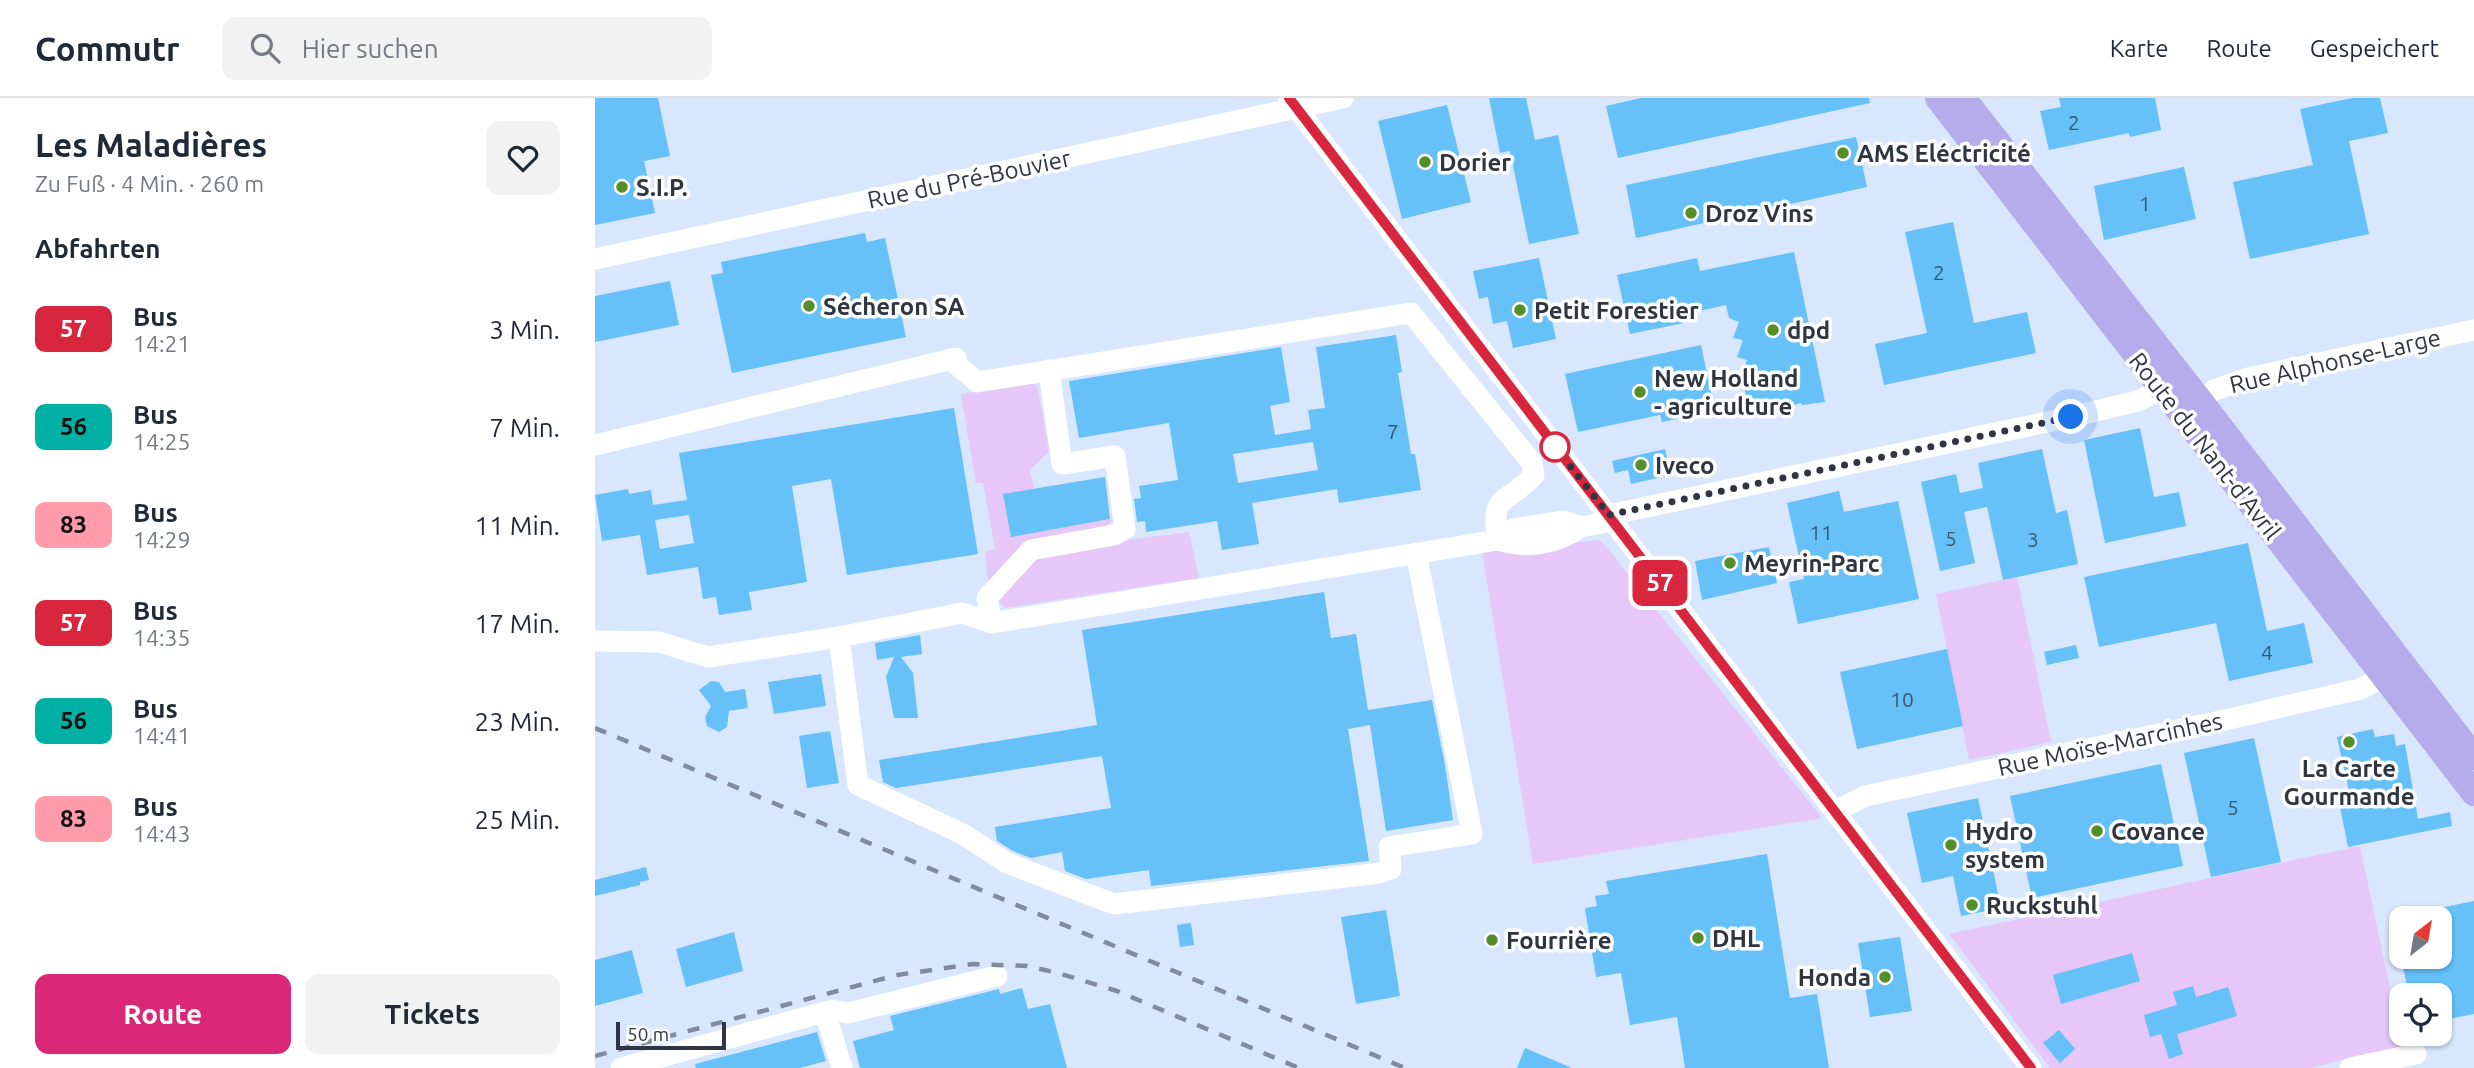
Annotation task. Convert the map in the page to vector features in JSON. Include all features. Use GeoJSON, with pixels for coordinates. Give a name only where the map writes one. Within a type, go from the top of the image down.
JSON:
{"type":"FeatureCollection","features":[{"type":"Feature","properties":{"kind":"main road","name":"Route du Nant-d'Avril"},"geometry":{"type":"LineString","coordinates":[[1938,98],[2474,793]]}},
{"type":"Feature","properties":{"kind":"main road","name":"Route du Nant-d'Avril"},"geometry":{"type":"LineString","coordinates":[[1963,98],[2201,401],[2474,757]]}},
{"type":"Feature","properties":{"kind":"street","name":"Rue du Pré-Bouvier"},"geometry":{"type":"LineString","coordinates":[[595,259],[1293,103],[1343,98]]}},
{"type":"Feature","properties":{"kind":"street"},"geometry":{"type":"LineString","coordinates":[[1293,103],[2031,1068]]}},
{"type":"Feature","properties":{"kind":"street"},"geometry":{"type":"LineString","coordinates":[[595,445],[953,359],[977,382],[1411,313],[1532,463],[1534,475],[1523,487],[1503,499],[1493,515],[1498,540]]}},
{"type":"Feature","properties":{"kind":"street","name":"Rue Alphonse-Large"},"geometry":{"type":"LineString","coordinates":[[2201,401],[2214,390],[2248,378],[2474,330]]}},
{"type":"Feature","properties":{"kind":"street"},"geometry":{"type":"LineString","coordinates":[[992,623],[987,598],[1031,550],[1114,535],[1125,529],[1115,456],[1062,464],[1049,370]]}},
{"type":"Feature","properties":{"kind":"street"},"geometry":{"type":"LineString","coordinates":[[595,641],[659,642],[708,657],[839,637],[962,613],[992,623],[1498,540],[1513,528],[1563,521],[1580,527],[2071,417],[2138,401],[2161,389]]}},
{"type":"Feature","properties":{"kind":"street"},"geometry":{"type":"LineString","coordinates":[[839,637],[858,785],[963,834],[1007,863],[1114,904],[1380,873],[1391,869],[1389,847],[1472,834],[1416,554]]}},
{"type":"Feature","properties":{"kind":"street","name":"Rue Moïse-Marcinhes"},"geometry":{"type":"LineString","coordinates":[[1836,811],[1848,803],[1878,793],[2225,720],[2360,689],[2384,677]]}},
{"type":"Feature","properties":{"kind":"street"},"geometry":{"type":"LineString","coordinates":[[621,1068],[832,1010],[848,1013],[996,976]]}},
{"type":"Feature","properties":{"kind":"street"},"geometry":{"type":"LineString","coordinates":[[825,1012],[842,1068]]}},
{"type":"Feature","properties":{"kind":"street"},"geometry":{"type":"LineString","coordinates":[[2350,1068],[2416,1054]]}},
{"type":"Feature","properties":{"kind":"shaded area"},"geometry":{"type":"Polygon","coordinates":[[[1027,383],[1037,385],[1049,451],[1030,470],[1034,489],[1004,495],[1011,536],[1113,519],[1102,532],[1027,544],[988,581],[985,552],[995,549],[983,483],[976,483],[961,394],[1027,383]]]}},
{"type":"Feature","properties":{"kind":"shaded area"},"geometry":{"type":"Polygon","coordinates":[[[1189,532],[1199,578],[1005,608],[994,597],[1036,552],[1189,532]]]}},
{"type":"Feature","properties":{"kind":"shaded area"},"geometry":{"type":"Polygon","coordinates":[[[1600,540],[1822,818],[1533,864],[1482,552],[1600,540]]]}},
{"type":"Feature","properties":{"kind":"shaded area"},"geometry":{"type":"Polygon","coordinates":[[[2017,577],[2051,742],[1969,760],[1936,594],[2017,577]]]}},
{"type":"Feature","properties":{"kind":"shaded area"},"geometry":{"type":"Polygon","coordinates":[[[2360,846],[2389,984],[2389,1046],[2402,1046],[2310,1068],[2050,1068],[1949,934],[2360,846]]]}},
{"type":"Feature","properties":{"kind":"building","name":"S.I.P."},"geometry":{"type":"Polygon","coordinates":[[[595,98],[658,98],[670,156],[644,161],[655,213],[595,225],[595,98]]]}},
{"type":"Feature","properties":{"kind":"building"},"geometry":{"type":"Polygon","coordinates":[[[1489,98],[1526,98],[1535,140],[1558,135],[1579,234],[1529,244],[1510,151],[1500,153],[1489,98]]]}},
{"type":"Feature","properties":{"kind":"building"},"geometry":{"type":"Polygon","coordinates":[[[1641,98],[1869,98],[1870,103],[1618,158],[1606,106],[1641,98]]]}},
{"type":"Feature","properties":{"kind":"building"},"geometry":{"type":"Polygon","coordinates":[[[2059,98],[2155,98],[2161,130],[2130,137],[2129,133],[2049,150],[2040,111],[2061,107],[2059,98]]]}},
{"type":"Feature","properties":{"kind":"building"},"geometry":{"type":"Polygon","coordinates":[[[2352,98],[2380,98],[2388,133],[2349,141],[2369,234],[2250,259],[2233,182],[2313,165],[2300,109],[2352,98]]]}},
{"type":"Feature","properties":{"kind":"building","name":"Dorier"},"geometry":{"type":"Polygon","coordinates":[[[1447,105],[1471,202],[1402,219],[1378,121],[1447,105]]]}},
{"type":"Feature","properties":{"kind":"building","name":"Droz Vins"},"geometry":{"type":"Polygon","coordinates":[[[1856,137],[1867,187],[1636,238],[1626,185],[1856,137]]]}},
{"type":"Feature","properties":{"kind":"building"},"geometry":{"type":"Polygon","coordinates":[[[2184,167],[2196,219],[2104,240],[2094,186],[2184,167]]]}},
{"type":"Feature","properties":{"kind":"building"},"geometry":{"type":"Polygon","coordinates":[[[1953,222],[1974,323],[2027,312],[2036,353],[1884,385],[1875,344],[1927,333],[1905,232],[1953,222]]]}},
{"type":"Feature","properties":{"kind":"building","name":"Sécheron SA"},"geometry":{"type":"Polygon","coordinates":[[[865,233],[867,242],[885,238],[906,337],[732,373],[711,275],[723,273],[721,262],[865,233]]]}},
{"type":"Feature","properties":{"kind":"building","name":"dpd"},"geometry":{"type":"Polygon","coordinates":[[[1794,252],[1825,402],[1801,403],[1752,418],[1741,376],[1747,360],[1737,357],[1743,340],[1733,338],[1739,322],[1729,318],[1726,305],[1682,315],[1684,323],[1630,334],[1617,275],[1697,258],[1700,271],[1794,252]]]}},
{"type":"Feature","properties":{"kind":"building","name":"Petit Forestier"},"geometry":{"type":"Polygon","coordinates":[[[1539,258],[1556,339],[1513,348],[1507,321],[1493,324],[1488,297],[1479,299],[1473,271],[1539,258]]]}},
{"type":"Feature","properties":{"kind":"building"},"geometry":{"type":"Polygon","coordinates":[[[670,281],[679,325],[595,342],[595,296],[670,281]]]}},
{"type":"Feature","properties":{"kind":"building"},"geometry":{"type":"Polygon","coordinates":[[[1396,335],[1402,372],[1398,373],[1411,454],[1415,454],[1421,490],[1339,503],[1337,489],[1252,503],[1259,544],[1222,550],[1217,521],[1146,532],[1145,521],[1137,522],[1134,499],[1141,498],[1139,486],[1178,480],[1169,423],[1079,438],[1069,381],[1281,347],[1290,402],[1270,406],[1275,435],[1311,429],[1308,410],[1325,408],[1316,347],[1396,335]],[[1313,442],[1233,454],[1238,483],[1318,470],[1313,442]]]}},
{"type":"Feature","properties":{"kind":"building","name":"New Holland - agriculture"},"geometry":{"type":"Polygon","coordinates":[[[1701,345],[1715,411],[1662,422],[1660,415],[1578,432],[1565,374],[1701,345]]]}},
{"type":"Feature","properties":{"kind":"building"},"geometry":{"type":"Polygon","coordinates":[[[954,408],[978,554],[847,575],[831,479],[792,486],[807,582],[749,592],[752,610],[719,615],[716,597],[703,599],[698,567],[647,575],[640,535],[602,541],[595,495],[628,489],[629,494],[651,490],[653,505],[687,500],[679,453],[954,408]],[[689,515],[655,520],[660,549],[694,543],[689,515]]]}},
{"type":"Feature","properties":{"kind":"building"},"geometry":{"type":"Polygon","coordinates":[[[2140,428],[2154,497],[2179,492],[2186,526],[2105,543],[2084,440],[2140,428]]]}},
{"type":"Feature","properties":{"kind":"building","name":"Iveco"},"geometry":{"type":"Polygon","coordinates":[[[1665,449],[1671,475],[1631,484],[1628,470],[1615,473],[1612,461],[1665,449]]]}},
{"type":"Feature","properties":{"kind":"building"},"geometry":{"type":"Polygon","coordinates":[[[2042,449],[2056,513],[2067,510],[2078,564],[2003,580],[1987,507],[1964,512],[1975,563],[1940,571],[1921,482],[1956,474],[1960,493],[1983,488],[1978,463],[2042,449]]]}},
{"type":"Feature","properties":{"kind":"building"},"geometry":{"type":"Polygon","coordinates":[[[1105,477],[1110,519],[1011,537],[1003,494],[1105,477]]]}},
{"type":"Feature","properties":{"kind":"building"},"geometry":{"type":"Polygon","coordinates":[[[1839,491],[1844,512],[1898,501],[1919,599],[1798,624],[1789,582],[1804,579],[1787,503],[1839,491]]]}},
{"type":"Feature","properties":{"kind":"building"},"geometry":{"type":"Polygon","coordinates":[[[2248,543],[2267,631],[2304,623],[2313,663],[2229,681],[2216,623],[2099,647],[2084,577],[2248,543]]]}},
{"type":"Feature","properties":{"kind":"building"},"geometry":{"type":"Polygon","coordinates":[[[1769,547],[1777,583],[1702,600],[1695,561],[1769,547]]]}},
{"type":"Feature","properties":{"kind":"building"},"geometry":{"type":"Polygon","coordinates":[[[1324,592],[1331,638],[1356,634],[1368,710],[1432,700],[1445,765],[1453,820],[1386,831],[1370,725],[1348,729],[1369,861],[1151,886],[1149,870],[1086,879],[1065,871],[1062,852],[1031,858],[1013,851],[997,841],[995,827],[1111,808],[1102,756],[896,788],[883,782],[879,760],[1097,725],[1082,630],[1324,592]]]}},
{"type":"Feature","properties":{"kind":"building"},"geometry":{"type":"Polygon","coordinates":[[[920,635],[922,654],[901,657],[913,673],[918,718],[894,718],[886,677],[894,657],[877,660],[875,643],[920,635]]]}},
{"type":"Feature","properties":{"kind":"building"},"geometry":{"type":"Polygon","coordinates":[[[2076,645],[2079,658],[2047,665],[2044,652],[2076,645]]]}},
{"type":"Feature","properties":{"kind":"building"},"geometry":{"type":"Polygon","coordinates":[[[1947,649],[1963,726],[1857,749],[1840,672],[1947,649]]]}},
{"type":"Feature","properties":{"kind":"building"},"geometry":{"type":"Polygon","coordinates":[[[821,674],[826,706],[774,714],[768,682],[821,674]]]}},
{"type":"Feature","properties":{"kind":"building"},"geometry":{"type":"Polygon","coordinates":[[[711,681],[719,682],[725,692],[745,689],[748,708],[729,711],[727,727],[719,732],[707,726],[705,717],[711,706],[699,690],[711,681]]]}},
{"type":"Feature","properties":{"kind":"building"},"geometry":{"type":"Polygon","coordinates":[[[2373,729],[2375,737],[2394,734],[2396,746],[2405,744],[2418,819],[2450,812],[2452,826],[2348,847],[2339,802],[2351,800],[2337,737],[2373,729]]]}},
{"type":"Feature","properties":{"kind":"building"},"geometry":{"type":"Polygon","coordinates":[[[830,731],[839,783],[807,788],[799,736],[830,731]]]}},
{"type":"Feature","properties":{"kind":"building"},"geometry":{"type":"Polygon","coordinates":[[[2254,738],[2281,862],[2211,877],[2184,753],[2254,738]]]}},
{"type":"Feature","properties":{"kind":"building","name":"Covance"},"geometry":{"type":"Polygon","coordinates":[[[2161,764],[2183,866],[2032,898],[2010,796],[2161,764]]]}},
{"type":"Feature","properties":{"kind":"building","name":"Hydro system"},"geometry":{"type":"Polygon","coordinates":[[[1978,798],[2001,908],[1961,916],[1953,876],[1922,883],[1907,813],[1978,798]]]}},
{"type":"Feature","properties":{"kind":"building","name":"DHL"},"geometry":{"type":"Polygon","coordinates":[[[1767,854],[1790,998],[1817,994],[1829,1068],[1685,1068],[1677,1017],[1630,1025],[1621,973],[1596,977],[1585,908],[1597,906],[1595,896],[1609,894],[1606,881],[1767,854]]]}},
{"type":"Feature","properties":{"kind":"building"},"geometry":{"type":"Polygon","coordinates":[[[646,867],[649,880],[640,882],[640,885],[595,896],[595,880],[646,867]]]}},
{"type":"Feature","properties":{"kind":"building"},"geometry":{"type":"Polygon","coordinates":[[[2474,901],[2474,1014],[2452,1018],[2452,983],[2406,983],[2404,970],[2452,970],[2452,906],[2450,906],[2474,901]]]}},
{"type":"Feature","properties":{"kind":"building"},"geometry":{"type":"Polygon","coordinates":[[[1386,910],[1400,996],[1356,1004],[1341,917],[1386,910]]]}},
{"type":"Feature","properties":{"kind":"building"},"geometry":{"type":"Polygon","coordinates":[[[1191,923],[1194,945],[1180,947],[1177,925],[1191,923]]]}},
{"type":"Feature","properties":{"kind":"building"},"geometry":{"type":"Polygon","coordinates":[[[734,932],[743,971],[686,987],[676,949],[734,932]]]}},
{"type":"Feature","properties":{"kind":"building","name":"Honda"},"geometry":{"type":"Polygon","coordinates":[[[1900,937],[1912,1011],[1870,1017],[1858,943],[1900,937]]]}},
{"type":"Feature","properties":{"kind":"building"},"geometry":{"type":"Polygon","coordinates":[[[632,950],[643,993],[595,1006],[595,960],[632,950]]]}},
{"type":"Feature","properties":{"kind":"building"},"geometry":{"type":"Polygon","coordinates":[[[2132,953],[2140,981],[2061,1004],[2053,975],[2132,953]]]}},
{"type":"Feature","properties":{"kind":"building"},"geometry":{"type":"Polygon","coordinates":[[[2193,986],[2196,997],[2228,987],[2237,1016],[2177,1034],[2183,1054],[2169,1059],[2161,1034],[2150,1037],[2144,1015],[2177,1005],[2173,992],[2193,986]]]}},
{"type":"Feature","properties":{"kind":"building"},"geometry":{"type":"Polygon","coordinates":[[[1022,988],[1028,1009],[1050,1004],[1067,1068],[860,1068],[853,1041],[894,1030],[890,1016],[999,989],[1000,994],[1022,988]]]}},
{"type":"Feature","properties":{"kind":"building"},"geometry":{"type":"Polygon","coordinates":[[[2059,1030],[2075,1049],[2060,1063],[2043,1043],[2059,1030]]]}},
{"type":"Feature","properties":{"kind":"building"},"geometry":{"type":"Polygon","coordinates":[[[817,1032],[826,1061],[800,1068],[696,1068],[695,1064],[817,1032]]]}},
{"type":"Feature","properties":{"kind":"building"},"geometry":{"type":"Polygon","coordinates":[[[1525,1048],[1572,1068],[1517,1068],[1525,1048]]]}},
{"type":"Feature","properties":{"kind":"railway"},"geometry":{"type":"LineString","coordinates":[[595,728],[1405,1068]]}},
{"type":"Feature","properties":{"kind":"railway"},"geometry":{"type":"LineString","coordinates":[[595,1056],[897,975],[973,964],[1027,966],[1117,991],[1299,1068]]}},
{"type":"Feature","properties":{"kind":"bus line","name":"57"},"geometry":{"type":"LineString","coordinates":[[1289,98],[2031,1068]]}},
{"type":"Feature","properties":{"kind":"place","name":"AMS Eléctricité"},"geometry":{"type":"Point","coordinates":[1843,153]}},
{"type":"Feature","properties":{"kind":"place","name":"Dorier"},"geometry":{"type":"Point","coordinates":[1425,162]}},
{"type":"Feature","properties":{"kind":"place","name":"S.I.P."},"geometry":{"type":"Point","coordinates":[622,187]}},
{"type":"Feature","properties":{"kind":"place","name":"Droz Vins"},"geometry":{"type":"Point","coordinates":[1691,213]}},
{"type":"Feature","properties":{"kind":"place","name":"Sécheron SA"},"geometry":{"type":"Point","coordinates":[809,306]}},
{"type":"Feature","properties":{"kind":"place","name":"Petit Forestier"},"geometry":{"type":"Point","coordinates":[1520,310]}},
{"type":"Feature","properties":{"kind":"place","name":"dpd"},"geometry":{"type":"Point","coordinates":[1773,330]}},
{"type":"Feature","properties":{"kind":"place","name":"New Holland - agriculture"},"geometry":{"type":"Point","coordinates":[1640,392]}},
{"type":"Feature","properties":{"kind":"place","name":"Iveco"},"geometry":{"type":"Point","coordinates":[1641,465]}},
{"type":"Feature","properties":{"kind":"place","name":"Meyrin-Parc"},"geometry":{"type":"Point","coordinates":[1730,563]}},
{"type":"Feature","properties":{"kind":"place","name":"La Carte Gourmande"},"geometry":{"type":"Point","coordinates":[2349,742]}},
{"type":"Feature","properties":{"kind":"place","name":"Covance"},"geometry":{"type":"Point","coordinates":[2097,831]}},
{"type":"Feature","properties":{"kind":"place","name":"Hydro system"},"geometry":{"type":"Point","coordinates":[1951,845]}},
{"type":"Feature","properties":{"kind":"place","name":"Ruckstuhl"},"geometry":{"type":"Point","coordinates":[1972,905]}},
{"type":"Feature","properties":{"kind":"place","name":"DHL"},"geometry":{"type":"Point","coordinates":[1698,938]}},
{"type":"Feature","properties":{"kind":"place","name":"Fourrière"},"geometry":{"type":"Point","coordinates":[1492,940]}},
{"type":"Feature","properties":{"kind":"place","name":"Honda"},"geometry":{"type":"Point","coordinates":[1885,977]}},
{"type":"Feature","properties":{"kind":"route"},"geometry":{"type":"LineString","coordinates":[[1555,447],[1609,515],[2071,417]]}}]}
